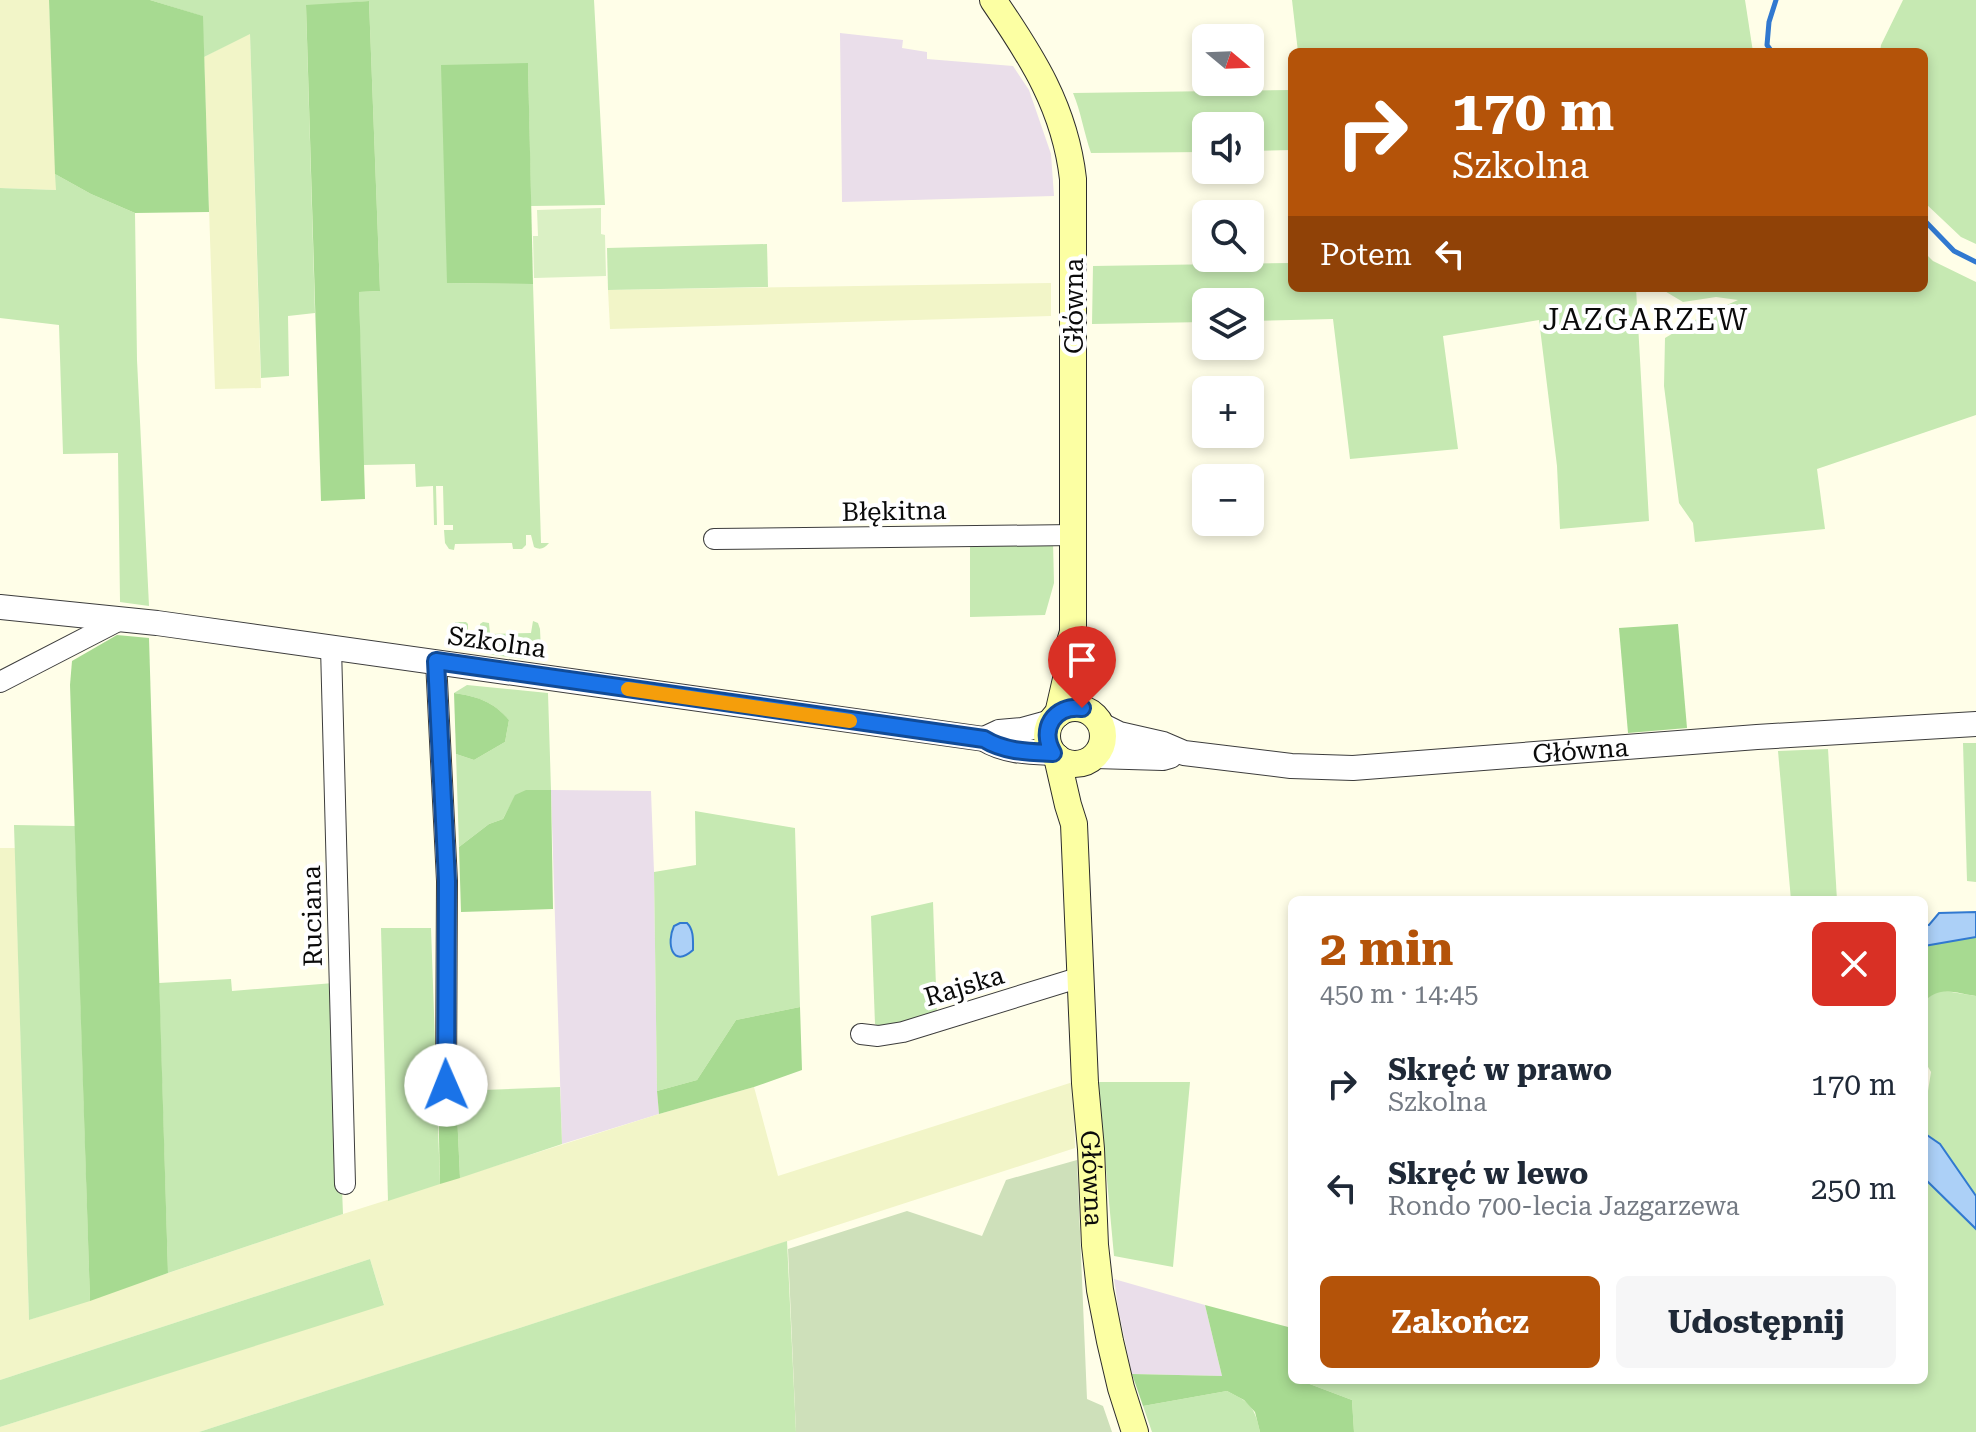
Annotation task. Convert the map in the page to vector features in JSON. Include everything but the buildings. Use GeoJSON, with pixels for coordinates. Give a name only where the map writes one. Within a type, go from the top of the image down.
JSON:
{"type":"FeatureCollection","features":[{"type":"Feature","properties":{"kind":"main road","name":"Główna"},"geometry":{"type":"LineString","coordinates":[[993,0],[1029,54],[1051,96],[1072,164],[1075,207],[1073,632],[1067,652],[1066,679],[1054,718]]}},
{"type":"Feature","properties":{"kind":"main road","name":"Główna"},"geometry":{"type":"LineString","coordinates":[[1073,632],[1081,652],[1083,679],[1095,718]]}},
{"type":"Feature","properties":{"kind":"main road"},"geometry":{"type":"LineString","coordinates":[[1069,708],[1082,708],[1095,718],[1103,738],[1092,758],[1073,764],[1055,755],[1047,738],[1054,718],[1069,708]]}},
{"type":"Feature","properties":{"kind":"main road","name":"Główna"},"geometry":{"type":"LineString","coordinates":[[1055,755],[1074,824],[1085,1083],[1100,1290],[1121,1388],[1135,1432]]}},
{"type":"Feature","properties":{"kind":"main road","name":"Główna"},"geometry":{"type":"LineString","coordinates":[[1074,824],[1092,758]]}},
{"type":"Feature","properties":{"kind":"street","name":"Błękitna"},"geometry":{"type":"LineString","coordinates":[[714,539],[1074,535]]}},
{"type":"Feature","properties":{"kind":"street","name":"Szkolna"},"geometry":{"type":"LineString","coordinates":[[0,607],[122,619],[436,661],[984,739],[996,746],[1055,755]]}},
{"type":"Feature","properties":{"kind":"street"},"geometry":{"type":"LineString","coordinates":[[0,682],[122,619]]}},
{"type":"Feature","properties":{"kind":"street","name":"Ruciana"},"geometry":{"type":"LineString","coordinates":[[331,647],[345,1184]]}},
{"type":"Feature","properties":{"kind":"street"},"geometry":{"type":"LineString","coordinates":[[436,661],[447,881],[446,1085]]}},
{"type":"Feature","properties":{"kind":"street","name":"Szkolna"},"geometry":{"type":"LineString","coordinates":[[984,739],[1054,718]]}},
{"type":"Feature","properties":{"kind":"street","name":"Główna"},"geometry":{"type":"LineString","coordinates":[[1095,718],[1119,734],[1163,744],[1184,753],[1291,766],[1354,768],[1757,737],[1976,724]]}},
{"type":"Feature","properties":{"kind":"street","name":"Główna"},"geometry":{"type":"LineString","coordinates":[[1092,758],[1163,758],[1184,753]]}},
{"type":"Feature","properties":{"kind":"street","name":"Rajska"},"geometry":{"type":"LineString","coordinates":[[861,1034],[878,1036],[903,1032],[1081,977]]}},
{"type":"Feature","properties":{"kind":"shaded area"},"geometry":{"type":"Polygon","coordinates":[[[840,33],[903,40],[902,48],[927,52],[927,59],[1013,66],[1029,90],[1051,154],[1054,196],[842,202],[840,33]]]}},
{"type":"Feature","properties":{"kind":"shaded area"},"geometry":{"type":"Polygon","coordinates":[[[551,790],[651,791],[654,872],[659,1114],[562,1144],[551,790]]]}},
{"type":"Feature","properties":{"kind":"shaded area"},"geometry":{"type":"Polygon","coordinates":[[[1114,1279],[1205,1305],[1222,1376],[1132,1374],[1114,1279]]]}},
{"type":"Feature","properties":{"kind":"green space"},"geometry":{"type":"Polygon","coordinates":[[[0,0],[49,0],[57,190],[0,188],[0,0]]]}},
{"type":"Feature","properties":{"kind":"green space"},"geometry":{"type":"Polygon","coordinates":[[[49,0],[150,0],[203,16],[209,212],[135,213],[55,174],[49,0]]]}},
{"type":"Feature","properties":{"kind":"green space"},"geometry":{"type":"Polygon","coordinates":[[[150,0],[594,0],[605,205],[531,206],[528,63],[447,283],[533,284],[541,543],[549,543],[545,547],[534,547],[531,535],[526,535],[526,545],[522,549],[513,549],[512,543],[455,544],[454,550],[449,549],[444,530],[453,530],[453,525],[444,525],[443,486],[436,486],[437,525],[434,525],[433,486],[416,487],[415,464],[363,465],[359,292],[380,291],[369,1],[306,6],[315,313],[288,316],[289,376],[261,378],[250,34],[204,57],[202,16],[150,0]]]}},
{"type":"Feature","properties":{"kind":"green space"},"geometry":{"type":"Polygon","coordinates":[[[1292,0],[1745,0],[1752,48],[1298,48],[1292,0]]]}},
{"type":"Feature","properties":{"kind":"green space"},"geometry":{"type":"Polygon","coordinates":[[[1903,0],[1976,0],[1976,244],[1961,237],[1928,206],[1928,48],[1881,48],[1903,0]]]}},
{"type":"Feature","properties":{"kind":"green space"},"geometry":{"type":"Polygon","coordinates":[[[369,1],[380,291],[359,292],[365,499],[321,501],[306,5],[369,1]]]}},
{"type":"Feature","properties":{"kind":"green space"},"geometry":{"type":"Polygon","coordinates":[[[250,33],[261,388],[215,389],[204,57],[250,33]]]}},
{"type":"Feature","properties":{"kind":"green space"},"geometry":{"type":"Polygon","coordinates":[[[528,63],[533,284],[447,283],[441,65],[528,63]]]}},
{"type":"Feature","properties":{"kind":"green space"},"geometry":{"type":"Polygon","coordinates":[[[1264,90],[1288,90],[1288,150],[1264,151],[1264,112],[1192,112],[1192,152],[1091,153],[1073,93],[1192,91],[1192,96],[1264,96],[1264,90]]]}},
{"type":"Feature","properties":{"kind":"green space"},"geometry":{"type":"Polygon","coordinates":[[[55,174],[135,213],[137,360],[149,606],[120,602],[118,453],[63,454],[59,325],[0,318],[0,188],[56,190],[55,174]]]}},
{"type":"Feature","properties":{"kind":"green space"},"geometry":{"type":"Polygon","coordinates":[[[601,208],[606,276],[534,278],[533,236],[538,236],[537,210],[601,208]]]}},
{"type":"Feature","properties":{"kind":"green space"},"geometry":{"type":"Polygon","coordinates":[[[767,244],[768,287],[608,290],[607,248],[767,244]]]}},
{"type":"Feature","properties":{"kind":"green space"},"geometry":{"type":"Polygon","coordinates":[[[1928,256],[1976,282],[1976,415],[1817,469],[1825,529],[1695,542],[1693,523],[1679,503],[1664,386],[1665,338],[1702,316],[1738,300],[1716,297],[1683,302],[1666,292],[1928,292],[1928,256]]]}},
{"type":"Feature","properties":{"kind":"green space"},"geometry":{"type":"Polygon","coordinates":[[[1264,263],[1288,263],[1288,292],[1636,292],[1649,521],[1560,529],[1557,466],[1539,320],[1443,336],[1458,449],[1350,459],[1333,319],[1264,321],[1264,288],[1192,288],[1192,322],[1092,324],[1093,266],[1192,265],[1192,272],[1264,272],[1264,263]]]}},
{"type":"Feature","properties":{"kind":"green space"},"geometry":{"type":"Polygon","coordinates":[[[1051,283],[1051,316],[610,329],[608,290],[1051,283]]]}},
{"type":"Feature","properties":{"kind":"green space"},"geometry":{"type":"Polygon","coordinates":[[[1053,542],[1054,583],[1045,615],[970,617],[970,543],[1053,542]]]}},
{"type":"Feature","properties":{"kind":"green space"},"geometry":{"type":"Polygon","coordinates":[[[533,621],[538,623],[540,629],[541,651],[534,651],[525,659],[471,648],[463,642],[455,622],[466,622],[468,634],[480,634],[480,624],[489,623],[490,634],[531,633],[533,621]]]}},
{"type":"Feature","properties":{"kind":"green space"},"geometry":{"type":"Polygon","coordinates":[[[1678,624],[1687,728],[1628,733],[1619,628],[1678,624]]]}},
{"type":"Feature","properties":{"kind":"green space"},"geometry":{"type":"Polygon","coordinates":[[[117,635],[149,638],[168,1273],[90,1301],[70,685],[72,661],[117,635]]]}},
{"type":"Feature","properties":{"kind":"green space"},"geometry":{"type":"Polygon","coordinates":[[[467,685],[548,693],[551,790],[532,790],[520,794],[503,819],[489,824],[459,847],[456,754],[474,760],[505,742],[509,720],[484,701],[454,693],[467,685]]]}},
{"type":"Feature","properties":{"kind":"green space"},"geometry":{"type":"Polygon","coordinates":[[[454,693],[471,696],[497,708],[509,720],[505,742],[474,760],[456,754],[454,693]]]}},
{"type":"Feature","properties":{"kind":"green space"},"geometry":{"type":"Polygon","coordinates":[[[1963,743],[1976,743],[1976,882],[1967,881],[1963,743]]]}},
{"type":"Feature","properties":{"kind":"green space"},"geometry":{"type":"Polygon","coordinates":[[[1828,749],[1837,896],[1791,896],[1778,751],[1828,749]]]}},
{"type":"Feature","properties":{"kind":"green space"},"geometry":{"type":"Polygon","coordinates":[[[526,790],[551,790],[553,909],[461,912],[459,847],[489,824],[503,819],[515,795],[526,790]]]}},
{"type":"Feature","properties":{"kind":"green space"},"geometry":{"type":"Polygon","coordinates":[[[695,811],[795,828],[800,1007],[736,1020],[697,1080],[657,1091],[654,872],[696,865],[695,811]]]}},
{"type":"Feature","properties":{"kind":"green space"},"geometry":{"type":"Polygon","coordinates":[[[14,825],[75,826],[90,1301],[29,1320],[14,825]]]}},
{"type":"Feature","properties":{"kind":"green space"},"geometry":{"type":"Polygon","coordinates":[[[0,848],[15,848],[29,1320],[343,1214],[754,1087],[778,1176],[1073,1082],[1075,1148],[199,1432],[0,1432],[0,1427],[384,1304],[370,1259],[0,1380],[0,848]]]}},
{"type":"Feature","properties":{"kind":"green space"},"geometry":{"type":"Polygon","coordinates":[[[933,902],[937,1015],[884,1030],[875,1024],[871,916],[933,902]]]}},
{"type":"Feature","properties":{"kind":"green space"},"geometry":{"type":"Polygon","coordinates":[[[381,928],[431,928],[440,1184],[388,1201],[381,928]]]}},
{"type":"Feature","properties":{"kind":"green space"},"geometry":{"type":"Polygon","coordinates":[[[1976,937],[1976,996],[1942,992],[1928,999],[1928,945],[1976,937]]]}},
{"type":"Feature","properties":{"kind":"green space"},"geometry":{"type":"Polygon","coordinates":[[[231,979],[232,991],[334,983],[343,1214],[168,1273],[159,983],[231,979]]]}},
{"type":"Feature","properties":{"kind":"green space"},"geometry":{"type":"Polygon","coordinates":[[[1939,990],[1976,996],[1976,1196],[1940,1144],[1928,1136],[1931,1072],[1928,1067],[1928,997],[1939,990]]]}},
{"type":"Feature","properties":{"kind":"green space"},"geometry":{"type":"Polygon","coordinates":[[[800,1007],[802,1070],[659,1114],[657,1091],[697,1080],[736,1020],[800,1007]]]}},
{"type":"Feature","properties":{"kind":"green space"},"geometry":{"type":"Polygon","coordinates":[[[1098,1082],[1190,1082],[1173,1267],[1114,1256],[1098,1082]]]}},
{"type":"Feature","properties":{"kind":"green space"},"geometry":{"type":"Polygon","coordinates":[[[560,1087],[562,1144],[460,1178],[456,1091],[560,1087]]]}},
{"type":"Feature","properties":{"kind":"green space"},"geometry":{"type":"Polygon","coordinates":[[[438,1091],[456,1091],[460,1178],[440,1184],[438,1091]]]}},
{"type":"Feature","properties":{"kind":"green space"},"geometry":{"type":"Polygon","coordinates":[[[1077,1160],[1087,1399],[1103,1406],[1112,1432],[796,1432],[788,1249],[907,1211],[982,1236],[1006,1180],[1077,1160]]]}},
{"type":"Feature","properties":{"kind":"green space"},"geometry":{"type":"Polygon","coordinates":[[[1928,1182],[1976,1229],[1976,1432],[1354,1432],[1352,1400],[1310,1384],[1928,1384],[1928,1182]]]}},
{"type":"Feature","properties":{"kind":"green space"},"geometry":{"type":"Polygon","coordinates":[[[787,1241],[796,1432],[199,1432],[787,1241]]]}},
{"type":"Feature","properties":{"kind":"green space"},"geometry":{"type":"Polygon","coordinates":[[[370,1259],[384,1305],[0,1427],[0,1380],[370,1259]]]}},
{"type":"Feature","properties":{"kind":"green space"},"geometry":{"type":"Polygon","coordinates":[[[1205,1305],[1288,1327],[1288,1384],[1310,1384],[1352,1400],[1354,1432],[1260,1432],[1255,1412],[1244,1400],[1227,1391],[1143,1406],[1132,1374],[1222,1376],[1205,1305]]]}},
{"type":"Feature","properties":{"kind":"green space"},"geometry":{"type":"Polygon","coordinates":[[[1227,1391],[1250,1406],[1260,1432],[1152,1432],[1143,1406],[1227,1391]]]}},
{"type":"Feature","properties":{"kind":"water"},"geometry":{"type":"Polygon","coordinates":[[[1976,912],[1976,937],[1928,945],[1928,925],[1939,913],[1976,912]]]}},
{"type":"Feature","properties":{"kind":"water"},"geometry":{"type":"Polygon","coordinates":[[[687,923],[692,932],[693,950],[680,957],[673,952],[671,940],[674,926],[687,923]]]}},
{"type":"Feature","properties":{"kind":"water"},"geometry":{"type":"Polygon","coordinates":[[[1928,1136],[1940,1144],[1976,1196],[1976,1229],[1928,1182],[1928,1136]]]}},
{"type":"Feature","properties":{"kind":"waterway"},"geometry":{"type":"LineString","coordinates":[[1769,48],[1769,22],[1776,0]]}},
{"type":"Feature","properties":{"kind":"waterway"},"geometry":{"type":"LineString","coordinates":[[1928,224],[1954,251],[1976,262]]}},
{"type":"Feature","properties":{"kind":"slow traffic"},"geometry":{"type":"LineString","coordinates":[[628,689],[850,721]]}},
{"type":"Feature","properties":{"kind":"district","name":"JAZGARZEW"},"geometry":{"type":"Point","coordinates":[1646,319]}},
{"type":"Feature","properties":{"kind":"route"},"geometry":{"type":"LineString","coordinates":[[446,1085],[447,881],[436,661],[984,739],[996,746],[1021,751],[1053,753],[1047,738],[1051,722],[1069,708],[1082,708]]}}]}
